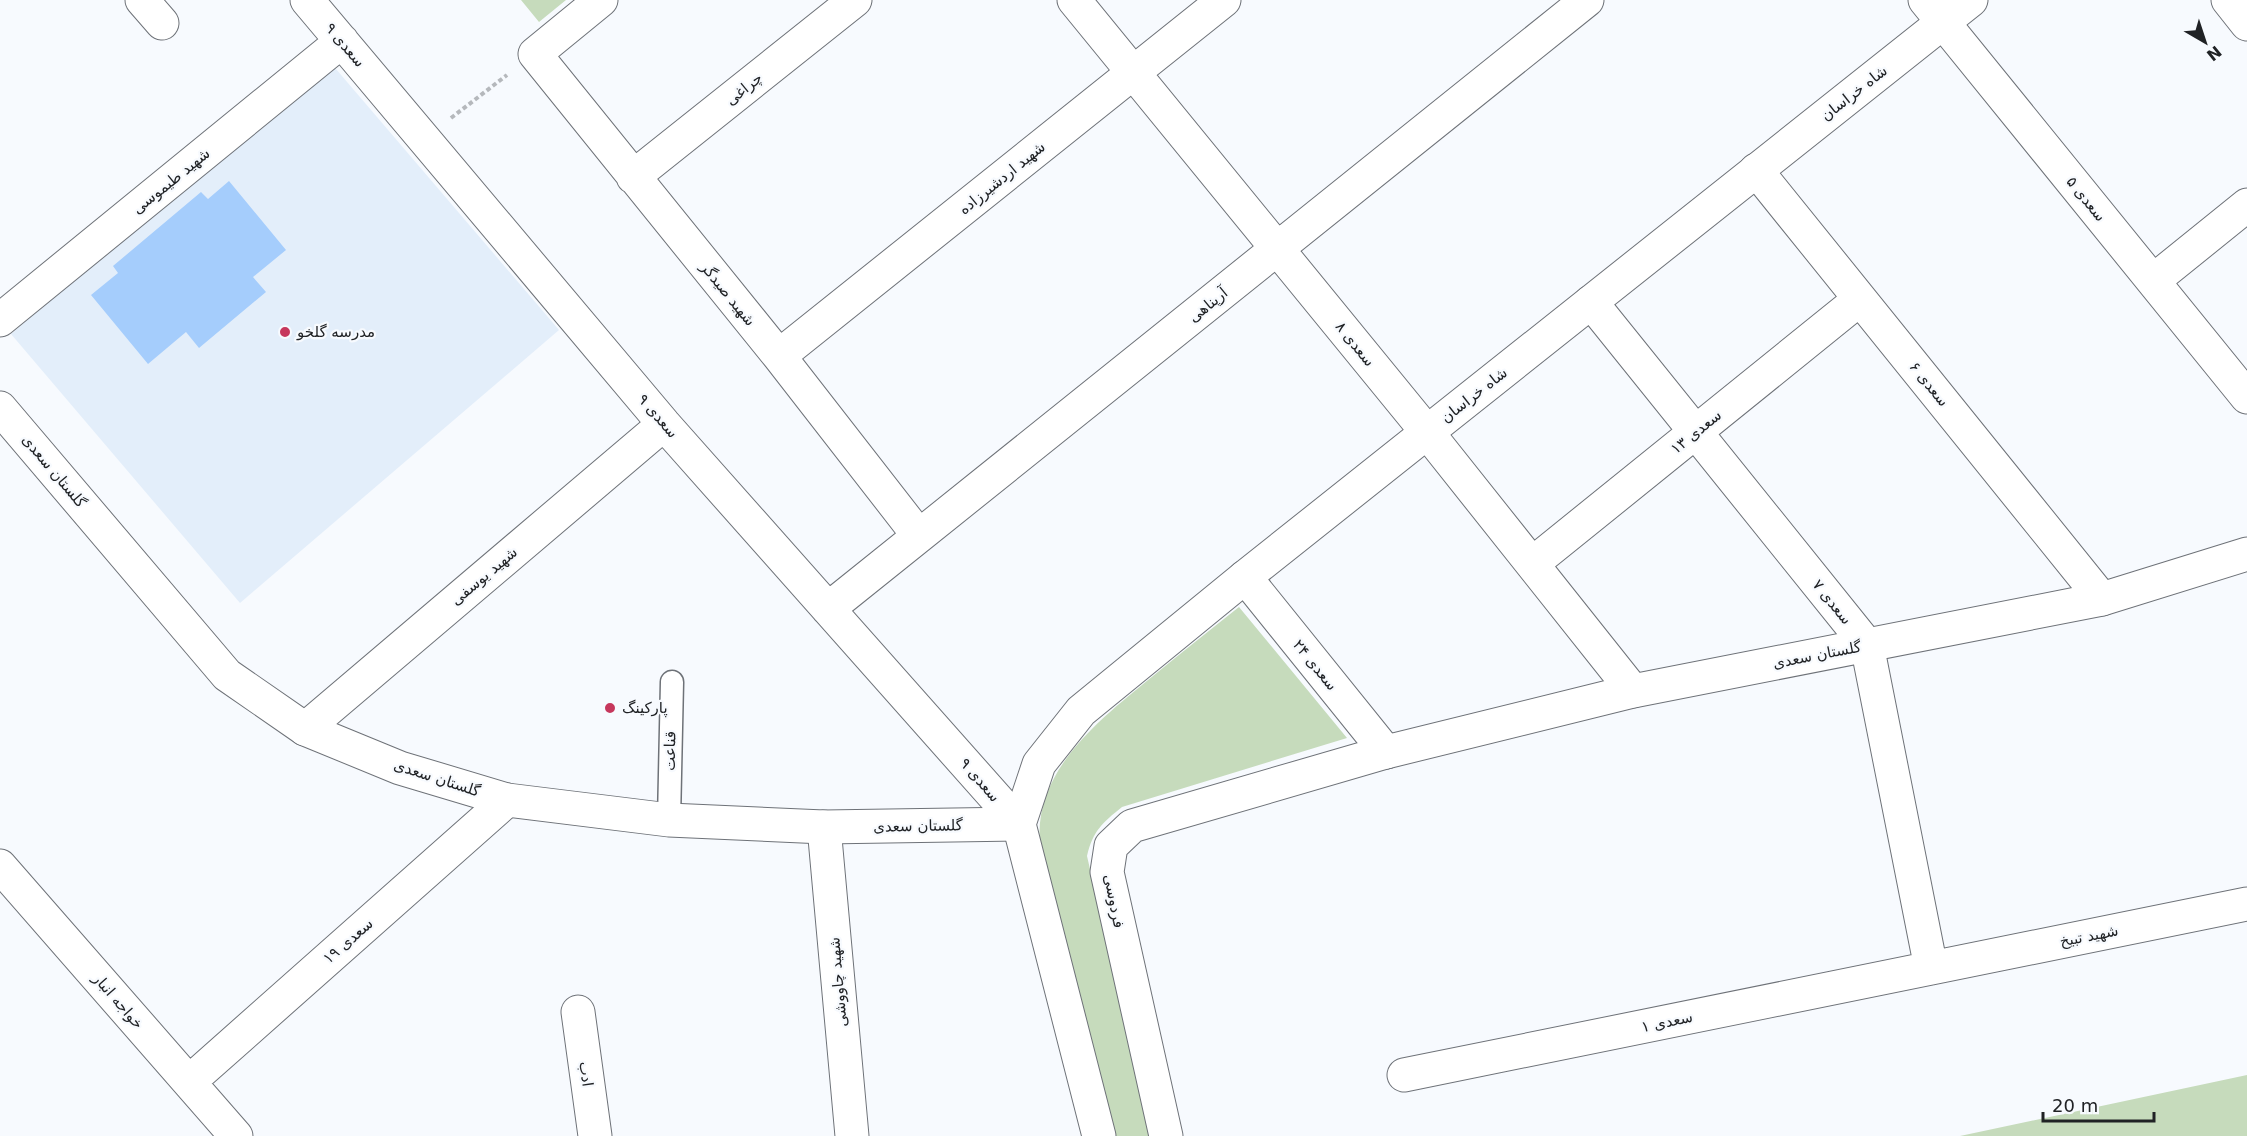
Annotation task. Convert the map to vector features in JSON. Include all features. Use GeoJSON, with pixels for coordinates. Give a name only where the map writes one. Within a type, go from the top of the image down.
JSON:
{"type":"FeatureCollection","features":[{"type":"Feature","properties":{"kind":"street","name":"سعدی ۹"},"geometry":{"type":"LineString","coordinates":[[307,0],[664,424],[1019,824]]}},
{"type":"Feature","properties":{"kind":"street"},"geometry":{"type":"LineString","coordinates":[[535,54],[601,0]]}},
{"type":"Feature","properties":{"kind":"street","name":"چراغی"},"geometry":{"type":"LineString","coordinates":[[633,177],[855,0]]}},
{"type":"Feature","properties":{"kind":"street","name":"سعدی ۸"},"geometry":{"type":"LineString","coordinates":[[1074,0],[1427,432],[1633,691]]}},
{"type":"Feature","properties":{"kind":"street","name":"شهید اردشیرزاده"},"geometry":{"type":"LineString","coordinates":[[779,356],[1224,0]]}},
{"type":"Feature","properties":{"kind":"street","name":"آرپناهی"},"geometry":{"type":"LineString","coordinates":[[828,609],[1587,0]]}},
{"type":"Feature","properties":{"kind":"street","name":"شاه خراسان"},"geometry":{"type":"LineString","coordinates":[[1019,824],[1039,764],[1081,711],[1245,577],[1756,170],[1934,11],[1971,0]]}},
{"type":"Feature","properties":{"kind":"street"},"geometry":{"type":"LineString","coordinates":[[2228,0],[2247,24]]}},
{"type":"Feature","properties":{"kind":"street","name":"سعدی ۵"},"geometry":{"type":"LineString","coordinates":[[1934,11],[2247,397]]}},
{"type":"Feature","properties":{"kind":"street","name":"شهید طیموسی"},"geometry":{"type":"LineString","coordinates":[[0,320],[342,41]]}},
{"type":"Feature","properties":{"kind":"street","name":"شهید صیدگر"},"geometry":{"type":"LineString","coordinates":[[535,54],[779,356],[919,536]]}},
{"type":"Feature","properties":{"kind":"street","name":"سعدی ۶"},"geometry":{"type":"LineString","coordinates":[[1756,170],[2102,599]]}},
{"type":"Feature","properties":{"kind":"street"},"geometry":{"type":"LineString","coordinates":[[2153,281],[2247,205]]}},
{"type":"Feature","properties":{"kind":"street","name":"سعدی ۱۳"},"geometry":{"type":"LineString","coordinates":[[1532,564],[1860,299]]}},
{"type":"Feature","properties":{"kind":"street","name":"سعدی ۷"},"geometry":{"type":"LineString","coordinates":[[1591,302],[1867,645],[1931,968]]}},
{"type":"Feature","properties":{"kind":"street","name":"گلستان سعدی"},"geometry":{"type":"LineString","coordinates":[[0,408],[227,675],[305,729],[400,768],[507,800],[669,820],[824,828],[1019,824]]}},
{"type":"Feature","properties":{"kind":"street","name":"شهید یوسفی"},"geometry":{"type":"LineString","coordinates":[[305,729],[664,424]]}},
{"type":"Feature","properties":{"kind":"street","name":"گلستان سعدی"},"geometry":{"type":"LineString","coordinates":[[1386,752],[1633,691],[2102,599],[2247,554]]}},
{"type":"Feature","properties":{"kind":"street","name":"سعدی ۲۴"},"geometry":{"type":"LineString","coordinates":[[1245,577],[1386,752]]}},
{"type":"Feature","properties":{"kind":"street","name":"فردوسی"},"geometry":{"type":"LineString","coordinates":[[1166,1136],[1107,872],[1111,846],[1132,826],[1386,752]]}},
{"type":"Feature","properties":{"kind":"street","name":"سعدی ۱۹"},"geometry":{"type":"LineString","coordinates":[[189,1082],[507,800]]}},
{"type":"Feature","properties":{"kind":"street"},"geometry":{"type":"LineString","coordinates":[[1019,824],[1099,1136]]}},
{"type":"Feature","properties":{"kind":"street","name":"شهید چاووشی"},"geometry":{"type":"LineString","coordinates":[[824,828],[852,1136]]}},
{"type":"Feature","properties":{"kind":"street","name":"خواجه انبار"},"geometry":{"type":"LineString","coordinates":[[0,866],[236,1136]]}},
{"type":"Feature","properties":{"kind":"street","name":"شهید تبیخ"},"geometry":{"type":"LineString","coordinates":[[1931,968],[2247,904]]}},
{"type":"Feature","properties":{"kind":"street","name":"سعدی ۱"},"geometry":{"type":"LineString","coordinates":[[1404,1075],[1931,968]]}},
{"type":"Feature","properties":{"kind":"street","name":"ادب"},"geometry":{"type":"LineString","coordinates":[[578,1012],[595,1136]]}},
{"type":"Feature","properties":{"kind":"lane","name":"قناعت"},"geometry":{"type":"LineString","coordinates":[[669,820],[672,682]]}},
{"type":"Feature","properties":{"kind":"path"},"geometry":{"type":"LineString","coordinates":[[424,138],[535,54]]}},
{"type":"Feature","properties":{"kind":"shaded area","name":"مدرسه گلخو"},"geometry":{"type":"Polygon","coordinates":[[[330,62],[559,330],[240,603],[11,334],[330,62]]]}},
{"type":"Feature","properties":{"kind":"green space"},"geometry":{"type":"Polygon","coordinates":[[[521,0],[566,0],[539,22],[521,0]]]}},
{"type":"Feature","properties":{"kind":"green space"},"geometry":{"type":"Polygon","coordinates":[[[1239,607],[1347,738],[1122,807],[1095,834],[1087,856],[1151,1136],[1116,1136],[1042,858],[1040,829],[1044,801],[1055,777],[1070,754],[1089,732],[1131,694],[1239,607]]]}},
{"type":"Feature","properties":{"kind":"green space"},"geometry":{"type":"Polygon","coordinates":[[[2247,1075],[2247,1136],[1960,1136],[2247,1075]]]}},
{"type":"Feature","properties":{"kind":"building"},"geometry":{"type":"Polygon","coordinates":[[[229,181],[286,250],[253,277],[266,292],[199,348],[186,332],[148,364],[91,295],[118,273],[113,266],[201,192],[208,199],[229,181]]]}},
{"type":"Feature","properties":{"kind":"place","name":"مدرسه گلخو"},"geometry":{"type":"Point","coordinates":[285,332]}},
{"type":"Feature","properties":{"kind":"place","name":"پارکینگ"},"geometry":{"type":"Point","coordinates":[610,708]}}]}
